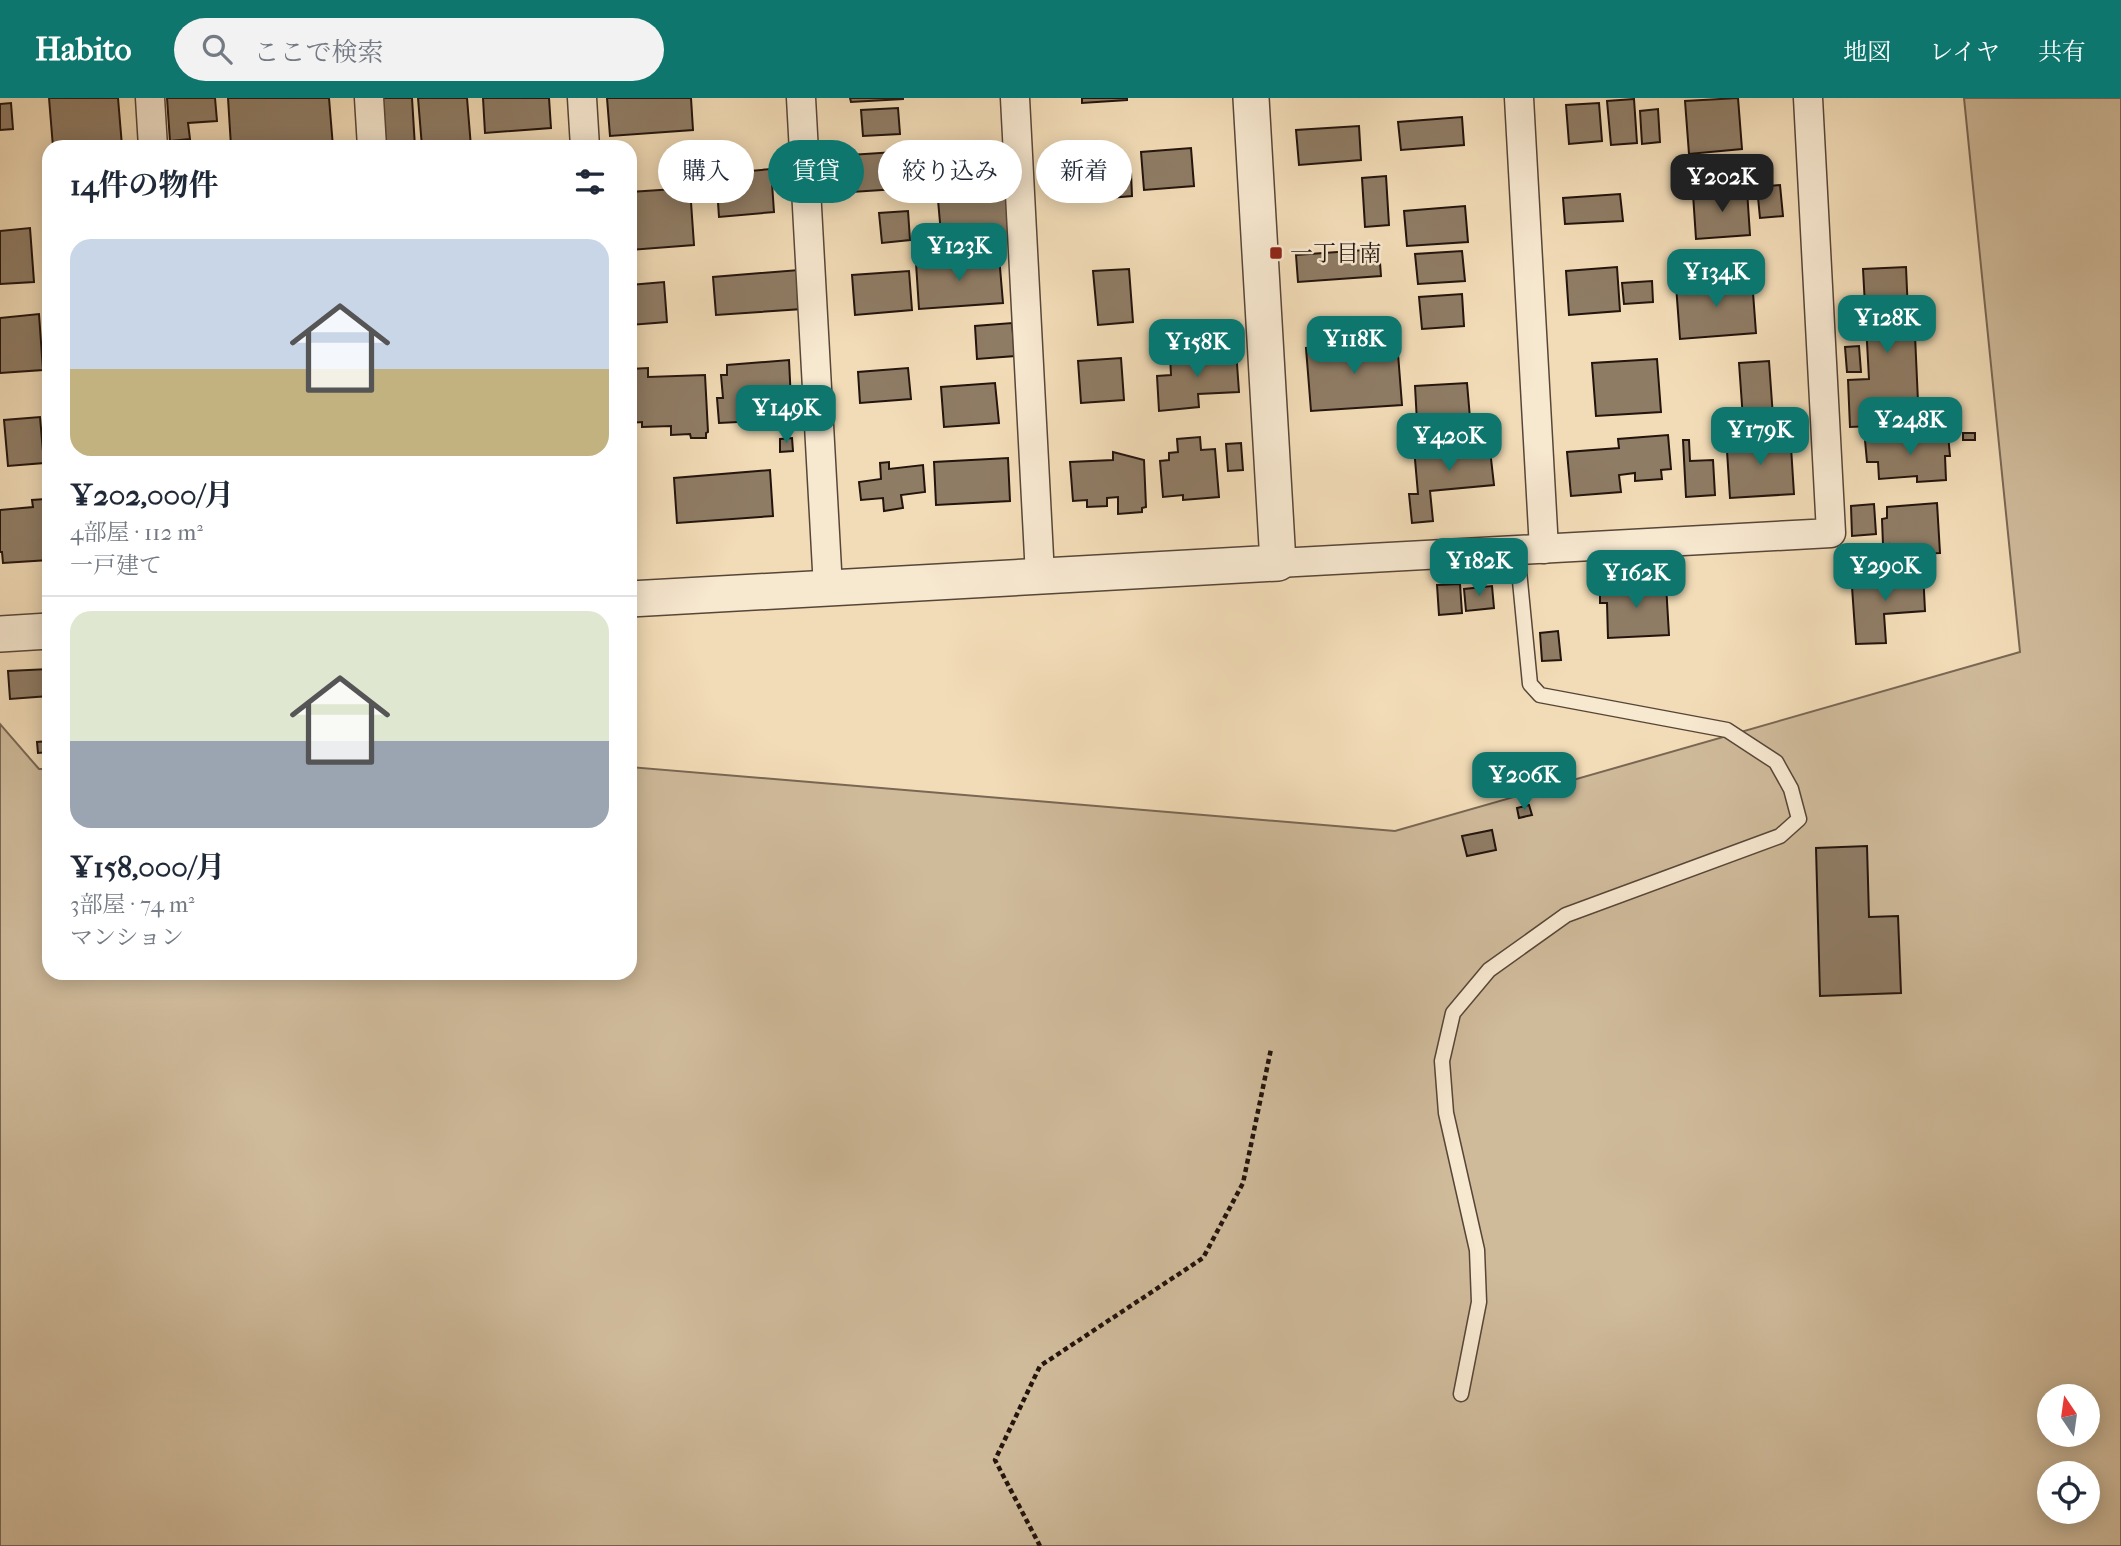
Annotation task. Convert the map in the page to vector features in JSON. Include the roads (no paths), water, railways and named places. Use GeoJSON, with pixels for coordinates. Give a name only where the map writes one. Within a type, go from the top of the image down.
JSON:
{"type":"FeatureCollection","features":[{"type":"Feature","properties":{"kind":"street"},"geometry":{"type":"LineString","coordinates":[[150,98],[153,140]]}},
{"type":"Feature","properties":{"kind":"street"},"geometry":{"type":"LineString","coordinates":[[369,98],[372,140]]}},
{"type":"Feature","properties":{"kind":"street"},"geometry":{"type":"LineString","coordinates":[[582,98],[585,140]]}},
{"type":"Feature","properties":{"kind":"street"},"geometry":{"type":"LineString","coordinates":[[801,98],[828,588]]}},
{"type":"Feature","properties":{"kind":"street"},"geometry":{"type":"LineString","coordinates":[[1015,98],[1040,576]]}},
{"type":"Feature","properties":{"kind":"street"},"geometry":{"type":"LineString","coordinates":[[1251,98],[1278,563]]}},
{"type":"Feature","properties":{"kind":"street"},"geometry":{"type":"LineString","coordinates":[[1519,98],[1530,549]]}},
{"type":"Feature","properties":{"kind":"street"},"geometry":{"type":"LineString","coordinates":[[637,599],[1831,533],[1808,98]]}},
{"type":"Feature","properties":{"kind":"street"},"geometry":{"type":"LineString","coordinates":[[0,634],[42,631]]}},
{"type":"Feature","properties":{"kind":"lane"},"geometry":{"type":"LineString","coordinates":[[1461,1394],[1479,1302],[1477,1250],[1446,1113],[1442,1061],[1452,1013],[1489,970],[1566,915],[1780,836],[1799,819],[1791,789],[1776,762],[1727,730],[1540,695],[1530,684],[1530,549]]}},
{"type":"Feature","properties":{"kind":"place","name":"一丁目南"},"geometry":{"type":"Point","coordinates":[1276,253]}}]}
